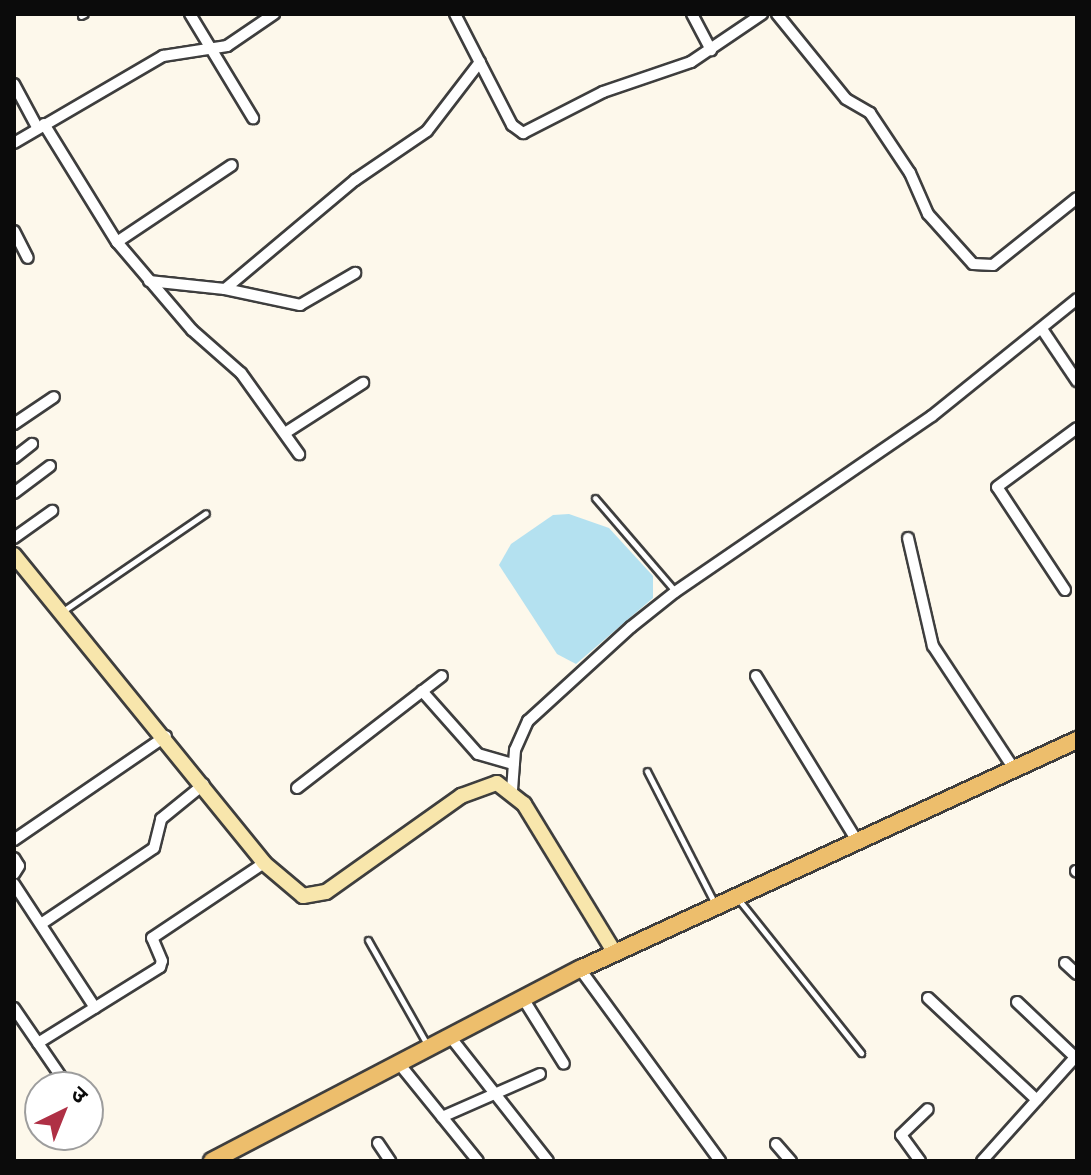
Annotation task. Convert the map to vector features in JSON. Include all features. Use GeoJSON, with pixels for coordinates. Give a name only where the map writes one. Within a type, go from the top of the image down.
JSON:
{"type":"FeatureCollection","features":[{"type":"Feature","properties":{"kind":"main road"},"geometry":{"type":"LineString","coordinates":[[14,555],[166,736],[264,863],[303,896],[313,898],[461,796],[497,783],[512,790],[615,953]]}},
{"type":"Feature","properties":{"kind":"main road"},"geometry":{"type":"LineString","coordinates":[[218,1160],[580,969],[1077,740]]}},
{"type":"Feature","properties":{"kind":"street"},"geometry":{"type":"LineString","coordinates":[[190,14],[253,118]]}},
{"type":"Feature","properties":{"kind":"street"},"geometry":{"type":"LineString","coordinates":[[14,143],[163,56],[211,50],[236,41],[274,14]]}},
{"type":"Feature","properties":{"kind":"street"},"geometry":{"type":"LineString","coordinates":[[455,14],[512,125],[523,133],[603,92],[691,62],[762,14]]}},
{"type":"Feature","properties":{"kind":"street"},"geometry":{"type":"LineString","coordinates":[[692,14],[711,50]]}},
{"type":"Feature","properties":{"kind":"street"},"geometry":{"type":"LineString","coordinates":[[777,14],[846,99],[870,113],[910,173],[928,214],[973,264],[993,265],[1077,198]]}},
{"type":"Feature","properties":{"kind":"street"},"geometry":{"type":"LineString","coordinates":[[225,289],[355,180],[427,131],[480,62]]}},
{"type":"Feature","properties":{"kind":"street"},"geometry":{"type":"LineString","coordinates":[[14,84],[117,242],[192,330],[241,373],[299,454]]}},
{"type":"Feature","properties":{"kind":"street"},"geometry":{"type":"LineString","coordinates":[[117,242],[232,165]]}},
{"type":"Feature","properties":{"kind":"street"},"geometry":{"type":"LineString","coordinates":[[14,231],[28,258]]}},
{"type":"Feature","properties":{"kind":"street"},"geometry":{"type":"LineString","coordinates":[[149,281],[225,289],[300,305],[355,273]]}},
{"type":"Feature","properties":{"kind":"street"},"geometry":{"type":"LineString","coordinates":[[512,790],[514,764],[528,721],[675,592],[932,416],[1077,299]]}},
{"type":"Feature","properties":{"kind":"street"},"geometry":{"type":"LineString","coordinates":[[1042,329],[1077,381]]}},
{"type":"Feature","properties":{"kind":"street"},"geometry":{"type":"LineString","coordinates":[[285,433],[363,383]]}},
{"type":"Feature","properties":{"kind":"street"},"geometry":{"type":"LineString","coordinates":[[14,424],[54,397]]}},
{"type":"Feature","properties":{"kind":"street"},"geometry":{"type":"LineString","coordinates":[[1065,590],[997,492],[1000,483],[1077,428]]}},
{"type":"Feature","properties":{"kind":"street"},"geometry":{"type":"LineString","coordinates":[[14,458],[32,444]]}},
{"type":"Feature","properties":{"kind":"street"},"geometry":{"type":"LineString","coordinates":[[14,493],[50,466]]}},
{"type":"Feature","properties":{"kind":"street"},"geometry":{"type":"LineString","coordinates":[[14,538],[52,511]]}},
{"type":"Feature","properties":{"kind":"street"},"geometry":{"type":"LineString","coordinates":[[908,538],[933,646],[1014,769]]}},
{"type":"Feature","properties":{"kind":"street"},"geometry":{"type":"LineString","coordinates":[[297,788],[442,676]]}},
{"type":"Feature","properties":{"kind":"street"},"geometry":{"type":"LineString","coordinates":[[756,676],[857,841]]}},
{"type":"Feature","properties":{"kind":"street"},"geometry":{"type":"LineString","coordinates":[[422,691],[478,754],[514,764]]}},
{"type":"Feature","properties":{"kind":"street"},"geometry":{"type":"LineString","coordinates":[[14,840],[166,736]]}},
{"type":"Feature","properties":{"kind":"street"},"geometry":{"type":"LineString","coordinates":[[41,924],[154,848],[161,837],[161,819],[204,784]]}},
{"type":"Feature","properties":{"kind":"street"},"geometry":{"type":"LineString","coordinates":[[14,858],[19,866],[14,874]]}},
{"type":"Feature","properties":{"kind":"street"},"geometry":{"type":"LineString","coordinates":[[38,1043],[162,965],[152,938],[264,863]]}},
{"type":"Feature","properties":{"kind":"street"},"geometry":{"type":"LineString","coordinates":[[14,884],[95,1008]]}},
{"type":"Feature","properties":{"kind":"street"},"geometry":{"type":"LineString","coordinates":[[1065,963],[1077,974]]}},
{"type":"Feature","properties":{"kind":"street"},"geometry":{"type":"LineString","coordinates":[[580,969],[720,1161]]}},
{"type":"Feature","properties":{"kind":"street"},"geometry":{"type":"LineString","coordinates":[[928,998],[1037,1100]]}},
{"type":"Feature","properties":{"kind":"street"},"geometry":{"type":"LineString","coordinates":[[524,1000],[564,1064]]}},
{"type":"Feature","properties":{"kind":"street"},"geometry":{"type":"LineString","coordinates":[[982,1161],[1076,1056],[1017,1002]]}},
{"type":"Feature","properties":{"kind":"street"},"geometry":{"type":"LineString","coordinates":[[14,1008],[57,1071]]}},
{"type":"Feature","properties":{"kind":"street"},"geometry":{"type":"LineString","coordinates":[[452,1039],[548,1161]]}},
{"type":"Feature","properties":{"kind":"street"},"geometry":{"type":"LineString","coordinates":[[401,1066],[478,1161]]}},
{"type":"Feature","properties":{"kind":"street"},"geometry":{"type":"LineString","coordinates":[[442,1117],[540,1074]]}},
{"type":"Feature","properties":{"kind":"street"},"geometry":{"type":"LineString","coordinates":[[920,1161],[901,1135],[928,1109]]}},
{"type":"Feature","properties":{"kind":"street"},"geometry":{"type":"LineString","coordinates":[[378,1143],[390,1161]]}},
{"type":"Feature","properties":{"kind":"street"},"geometry":{"type":"LineString","coordinates":[[776,1144],[791,1161]]}},
{"type":"Feature","properties":{"kind":"lane"},"geometry":{"type":"LineString","coordinates":[[595,498],[675,592]]}},
{"type":"Feature","properties":{"kind":"lane"},"geometry":{"type":"LineString","coordinates":[[62,612],[206,513]]}},
{"type":"Feature","properties":{"kind":"lane"},"geometry":{"type":"LineString","coordinates":[[647,771],[715,905]]}},
{"type":"Feature","properties":{"kind":"lane"},"geometry":{"type":"LineString","coordinates":[[736,896],[861,1053]]}},
{"type":"Feature","properties":{"kind":"lane"},"geometry":{"type":"LineString","coordinates":[[368,940],[430,1050]]}},
{"type":"Feature","properties":{"kind":"water"},"geometry":{"type":"Polygon","coordinates":[[[569,514],[609,528],[653,576],[653,598],[576,664],[557,654],[499,565],[511,544],[553,515],[569,514]]]}}]}
